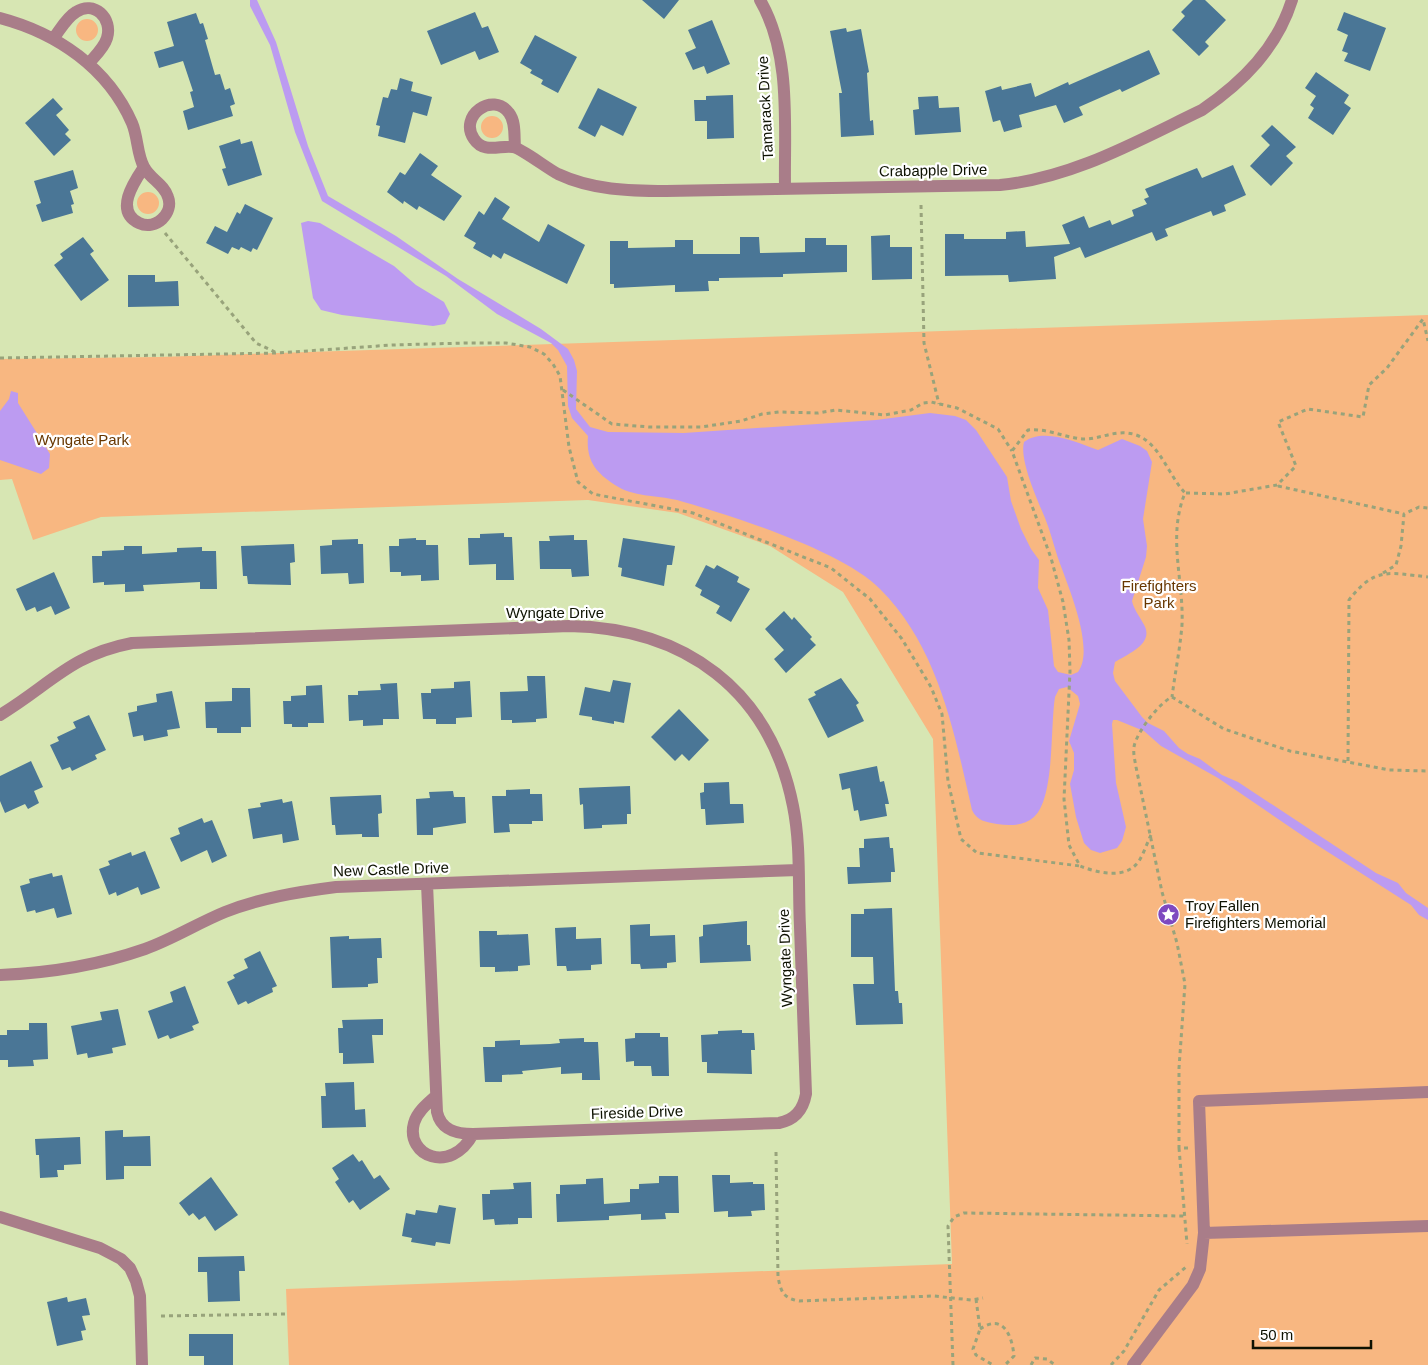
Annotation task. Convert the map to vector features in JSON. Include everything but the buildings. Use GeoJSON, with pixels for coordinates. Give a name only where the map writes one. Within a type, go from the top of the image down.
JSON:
{"type":"FeatureCollection","features":[{"type":"Feature","properties":{"kind":"street","name":"Tamarack Drive"},"geometry":{"type":"LineString","coordinates":[[760,0],[770,23],[780,58],[785,188]]}},
{"type":"Feature","properties":{"kind":"street","name":"Crabapple Drive"},"geometry":{"type":"LineString","coordinates":[[515,147],[560,176],[612,189],[666,192],[785,188],[1000,185],[1050,176],[1091,163],[1202,110],[1232,89],[1257,64],[1276,37],[1292,0]]}},
{"type":"Feature","properties":{"kind":"street"},"geometry":{"type":"LineString","coordinates":[[53,39],[76,12],[83,8],[100,12],[106,17],[108,33],[104,45],[89,63]]}},
{"type":"Feature","properties":{"kind":"street"},"geometry":{"type":"LineString","coordinates":[[0,18],[30,27],[53,39],[89,63],[124,106],[133,125],[144,167]]}},
{"type":"Feature","properties":{"kind":"street","name":"Wyngate Drive"},"geometry":{"type":"LineString","coordinates":[[0,716],[76,662],[115,646],[132,643],[569,626],[614,629],[636,633],[678,649],[714,672],[751,709],[763,725],[775,748],[787,780],[793,808],[798,870],[806,1094],[799,1113]]}},
{"type":"Feature","properties":{"kind":"street","name":"New Castle Drive"},"geometry":{"type":"LineString","coordinates":[[0,975],[52,972],[104,961],[146,949],[225,912],[284,894],[336,887],[798,870]]}},
{"type":"Feature","properties":{"kind":"street","name":"Fireside Drive"},"geometry":{"type":"LineString","coordinates":[[427,884],[436,1112],[442,1124],[457,1133],[473,1134],[779,1123],[789,1120],[799,1113]]}},
{"type":"Feature","properties":{"kind":"street"},"geometry":{"type":"LineString","coordinates":[[1133,1365],[1193,1285],[1200,1269],[1204,1233],[1200,1101],[1428,1092]]}},
{"type":"Feature","properties":{"kind":"street"},"geometry":{"type":"LineString","coordinates":[[436,1096],[421,1110],[414,1123],[414,1138],[422,1151],[435,1158],[450,1157],[464,1150],[473,1134]]}},
{"type":"Feature","properties":{"kind":"street"},"geometry":{"type":"LineString","coordinates":[[0,1217],[105,1250],[130,1268],[140,1296],[142,1365]]}},
{"type":"Feature","properties":{"kind":"street"},"geometry":{"type":"LineString","coordinates":[[1204,1233],[1428,1226]]}},
{"type":"Feature","properties":{"kind":"path"},"geometry":{"type":"LineString","coordinates":[[921,205],[924,343],[940,404]]}},
{"type":"Feature","properties":{"kind":"path"},"geometry":{"type":"LineString","coordinates":[[163,231],[256,343],[278,353]]}},
{"type":"Feature","properties":{"kind":"path"},"geometry":{"type":"LineString","coordinates":[[1277,486],[1296,466],[1278,422],[1308,409],[1363,417],[1369,385],[1387,368],[1424,319],[1428,341]]}},
{"type":"Feature","properties":{"kind":"path"},"geometry":{"type":"LineString","coordinates":[[0,358],[278,353],[392,345],[506,343],[530,347],[544,354],[556,370],[562,389],[572,464],[578,482],[593,494],[693,513],[739,530],[831,568],[870,599],[902,639],[930,687],[942,714],[948,781],[961,839],[978,853],[1080,866],[1099,873],[1120,873],[1139,862],[1151,835]]}},
{"type":"Feature","properties":{"kind":"path"},"geometry":{"type":"LineString","coordinates":[[562,389],[612,424],[627,426],[701,427],[742,422],[762,414],[779,412],[818,413],[836,410],[885,415],[911,410],[923,403],[940,404],[974,415],[998,429],[1012,451],[1052,558],[1063,602],[1069,640],[1070,671],[1064,782],[1066,822],[1070,845],[1080,866]]}},
{"type":"Feature","properties":{"kind":"path"},"geometry":{"type":"LineString","coordinates":[[1012,451],[1028,430],[1041,428],[1084,439],[1119,433],[1139,435],[1150,442],[1161,455],[1174,480],[1185,492],[1225,494],[1277,486],[1404,514],[1419,507],[1428,508]]}},
{"type":"Feature","properties":{"kind":"path"},"geometry":{"type":"LineString","coordinates":[[1172,697],[1182,624],[1175,540],[1185,492]]}},
{"type":"Feature","properties":{"kind":"path"},"geometry":{"type":"LineString","coordinates":[[1348,761],[1349,600],[1362,584],[1396,565],[1404,514]]}},
{"type":"Feature","properties":{"kind":"path"},"geometry":{"type":"LineString","coordinates":[[1382,573],[1428,577]]}},
{"type":"Feature","properties":{"kind":"path"},"geometry":{"type":"LineString","coordinates":[[1172,697],[1164,700],[1137,737],[1133,748],[1185,984],[1179,1068],[1179,1148],[1188,1249]]}},
{"type":"Feature","properties":{"kind":"path"},"geometry":{"type":"LineString","coordinates":[[1172,697],[1224,729],[1290,751],[1389,770],[1428,771]]}},
{"type":"Feature","properties":{"kind":"path"},"geometry":{"type":"LineString","coordinates":[[1179,1148],[1201,1148]]}},
{"type":"Feature","properties":{"kind":"path"},"geometry":{"type":"LineString","coordinates":[[776,1152],[778,1276],[781,1292],[788,1299],[799,1301],[934,1296],[983,1298]]}},
{"type":"Feature","properties":{"kind":"path"},"geometry":{"type":"LineString","coordinates":[[953,1365],[948,1226],[954,1217],[964,1213],[1184,1216]]}},
{"type":"Feature","properties":{"kind":"path"},"geometry":{"type":"LineString","coordinates":[[1111,1365],[1124,1350],[1159,1290],[1189,1264]]}},
{"type":"Feature","properties":{"kind":"path"},"geometry":{"type":"LineString","coordinates":[[976,1299],[980,1329],[973,1349],[976,1356],[993,1365]]}},
{"type":"Feature","properties":{"kind":"path"},"geometry":{"type":"LineString","coordinates":[[161,1316],[287,1314]]}},
{"type":"Feature","properties":{"kind":"path"},"geometry":{"type":"LineString","coordinates":[[980,1329],[988,1324],[998,1324],[1008,1332],[1014,1356],[1005,1365]]}},
{"type":"Feature","properties":{"kind":"path"},"geometry":{"type":"LineString","coordinates":[[1031,1365],[1035,1358],[1047,1359],[1055,1365]]}},
{"type":"Feature","properties":{"kind":"green space"},"geometry":{"type":"Polygon","coordinates":[[[87,19],[95,22],[98,30],[95,38],[87,41],[79,38],[76,30],[79,22],[87,19]]]}},
{"type":"Feature","properties":{"kind":"green space"},"geometry":{"type":"Polygon","coordinates":[[[488,116],[496,116],[503,123],[503,131],[496,138],[488,138],[481,131],[481,123],[488,116]]]}},
{"type":"Feature","properties":{"kind":"green space"},"geometry":{"type":"Polygon","coordinates":[[[148,192],[156,195],[159,203],[156,211],[148,214],[140,211],[137,203],[140,195],[148,192]]]}},
{"type":"Feature","properties":{"kind":"green space","name":"Firefighters Park"},"geometry":{"type":"Polygon","coordinates":[[[1428,315],[1428,1365],[289,1365],[286,1289],[952,1264],[933,739],[843,592],[770,546],[678,513],[588,500],[101,517],[33,540],[12,479],[0,480],[0,359],[159,357],[1428,315]]]}},
{"type":"Feature","properties":{"kind":"shaded area"},"geometry":{"type":"Polygon","coordinates":[[[250,0],[257,0],[276,42],[308,146],[328,196],[396,236],[458,279],[541,329],[568,349],[577,371],[576,409],[590,427],[608,432],[684,433],[876,420],[930,413],[955,416],[966,420],[976,430],[1007,477],[1011,501],[1021,529],[1039,560],[1038,588],[1048,610],[1054,666],[1058,672],[1071,675],[1078,672],[1083,661],[1082,632],[1047,523],[1027,469],[1023,450],[1024,442],[1041,436],[1051,436],[1071,440],[1098,450],[1122,439],[1147,451],[1152,462],[1143,519],[1147,546],[1146,557],[1132,601],[1146,630],[1146,636],[1144,642],[1139,647],[1115,662],[1113,673],[1115,681],[1142,717],[1148,723],[1164,731],[1179,748],[1200,759],[1222,775],[1238,782],[1376,873],[1398,883],[1406,893],[1428,908],[1428,920],[1419,915],[1411,905],[1306,838],[1218,778],[1161,746],[1144,731],[1117,720],[1113,720],[1112,724],[1116,783],[1126,827],[1122,841],[1117,848],[1100,853],[1091,850],[1084,843],[1076,817],[1070,784],[1074,770],[1074,753],[1069,741],[1080,704],[1078,696],[1067,687],[1059,689],[1055,697],[1049,779],[1041,808],[1030,820],[1017,825],[997,824],[979,819],[972,810],[951,721],[930,664],[917,637],[900,612],[880,589],[863,575],[840,561],[784,536],[677,500],[629,492],[615,485],[597,470],[590,459],[588,436],[572,418],[568,406],[567,366],[558,350],[551,343],[497,314],[446,276],[322,201],[295,132],[270,45],[250,6],[250,0]]]}},
{"type":"Feature","properties":{"kind":"shaded area"},"geometry":{"type":"Polygon","coordinates":[[[308,221],[320,223],[394,266],[416,285],[444,302],[450,314],[445,324],[433,326],[342,315],[321,310],[313,298],[301,223],[308,221]]]}},
{"type":"Feature","properties":{"kind":"shaded area"},"geometry":{"type":"Polygon","coordinates":[[[11,391],[18,393],[18,403],[50,454],[49,468],[41,474],[0,460],[0,411],[9,399],[11,391]]]}},
{"type":"Feature","properties":{"kind":"place","name":"Troy Fallen Firefighters Memorial"},"geometry":{"type":"Point","coordinates":[1169,914]}},
{"type":"Feature","properties":{"kind":"park label","name":"Wyngate Park"},"geometry":{"type":"Point","coordinates":[82,439]}}]}
